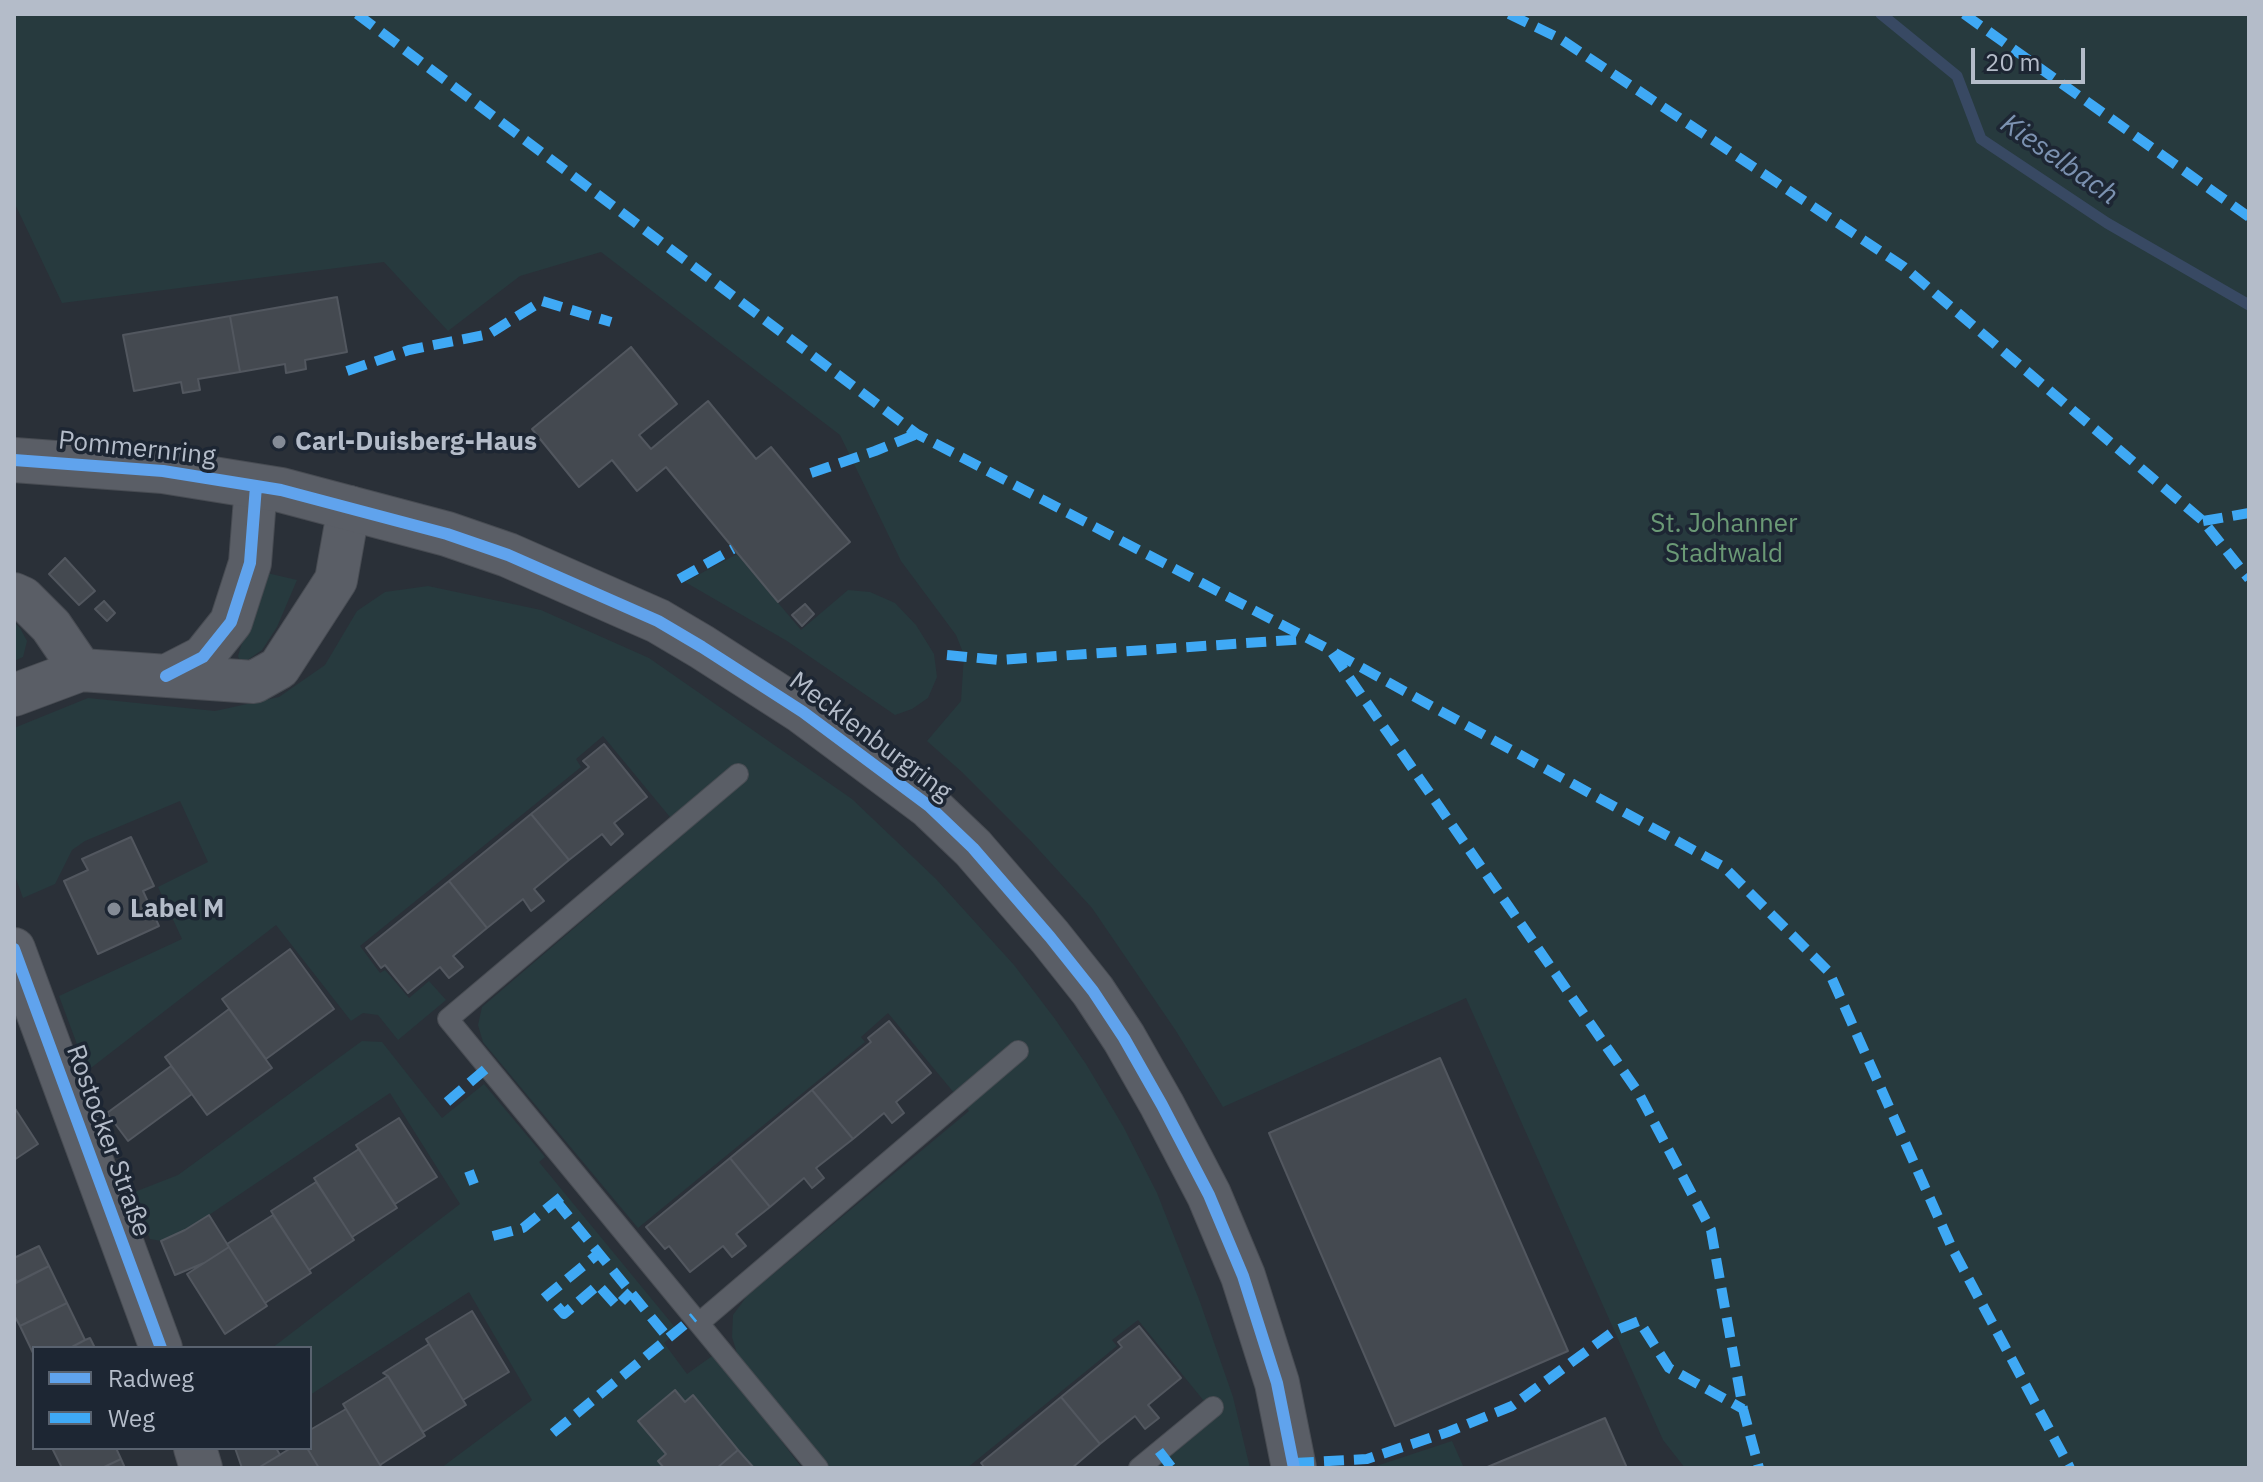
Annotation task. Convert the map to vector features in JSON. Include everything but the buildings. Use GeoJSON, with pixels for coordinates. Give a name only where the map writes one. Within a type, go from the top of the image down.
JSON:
{"type":"FeatureCollection","features":[{"type":"Feature","properties":{"kind":"street","name":"Pommernring"},"geometry":{"type":"LineString","coordinates":[[14,460],[163,471],[256,486]]}},
{"type":"Feature","properties":{"kind":"street","name":"Mecklenburgring"},"geometry":{"type":"LineString","coordinates":[[256,486],[349,507],[481,545],[658,621],[803,712],[929,806],[973,848],[1093,991],[1124,1038],[1191,1158],[1243,1276],[1277,1383],[1294,1468]]}},
{"type":"Feature","properties":{"kind":"street"},"geometry":{"type":"LineString","coordinates":[[166,676],[203,657],[231,622],[250,563],[256,486]]}},
{"type":"Feature","properties":{"kind":"street"},"geometry":{"type":"LineString","coordinates":[[14,695],[81,670],[254,682],[279,668],[336,580],[349,507]]}},
{"type":"Feature","properties":{"kind":"street"},"geometry":{"type":"LineString","coordinates":[[14,594],[23,598],[51,626],[81,670]]}},
{"type":"Feature","properties":{"kind":"street","name":"Rostocker Straße"},"geometry":{"type":"LineString","coordinates":[[14,949],[160,1346]]}},
{"type":"Feature","properties":{"kind":"lane"},"geometry":{"type":"LineString","coordinates":[[738,774],[448,1019],[818,1468]]}},
{"type":"Feature","properties":{"kind":"lane"},"geometry":{"type":"LineString","coordinates":[[699,1323],[1018,1051]]}},
{"type":"Feature","properties":{"kind":"lane"},"geometry":{"type":"LineString","coordinates":[[1139,1468],[1213,1407]]}},
{"type":"Feature","properties":{"kind":"green space","name":"St. Johanner Stadtwald"},"geometry":{"type":"Polygon","coordinates":[[[14,14],[2249,14],[2249,1468],[1685,1468],[1663,1440],[1466,998],[1223,1107],[1176,1031],[1092,908],[1029,839],[927,741],[961,701],[964,655],[956,635],[901,561],[840,435],[601,252],[520,276],[448,331],[384,262],[62,303],[14,202],[14,14]]]}},
{"type":"Feature","properties":{"kind":"green space"},"geometry":{"type":"Polygon","coordinates":[[[737,554],[801,630],[848,590],[870,592],[895,603],[916,625],[934,654],[937,677],[928,698],[912,709],[895,715],[787,641],[685,582],[737,554]]]}},
{"type":"Feature","properties":{"kind":"green space"},"geometry":{"type":"Polygon","coordinates":[[[267,573],[297,580],[277,627],[262,650],[246,661],[240,661],[241,646],[260,602],[267,573]]]}},
{"type":"Feature","properties":{"kind":"green space"},"geometry":{"type":"Polygon","coordinates":[[[428,586],[541,610],[649,658],[852,799],[936,879],[1014,965],[1055,1019],[1123,1126],[1157,1193],[1200,1302],[1233,1397],[1250,1468],[1156,1468],[1217,1417],[1138,1320],[1112,1340],[1117,1346],[967,1468],[829,1468],[740,1363],[732,1337],[733,1315],[747,1296],[969,1111],[888,1013],[861,1037],[865,1042],[638,1228],[483,1042],[478,1025],[482,1007],[684,834],[603,736],[576,759],[581,767],[360,946],[380,973],[385,970],[409,998],[429,981],[446,1000],[398,1040],[378,1015],[363,1013],[351,1021],[276,925],[87,1071],[59,996],[182,939],[158,887],[208,862],[180,801],[85,841],[72,850],[55,884],[23,898],[14,873],[14,728],[88,698],[215,711],[279,697],[325,665],[357,611],[385,592],[428,586]]]}},
{"type":"Feature","properties":{"kind":"green space"},"geometry":{"type":"Polygon","coordinates":[[[14,622],[27,641],[23,657],[14,661],[14,622]]]}},
{"type":"Feature","properties":{"kind":"green space"},"geometry":{"type":"Polygon","coordinates":[[[362,1041],[382,1042],[442,1118],[484,1084],[545,1157],[539,1162],[678,1331],[664,1343],[687,1374],[715,1354],[802,1468],[441,1468],[532,1400],[469,1292],[312,1394],[312,1346],[275,1346],[460,1204],[390,1093],[185,1230],[161,1241],[150,1239],[132,1193],[178,1175],[362,1041]]]}},
{"type":"Feature","properties":{"kind":"green space"},"geometry":{"type":"Polygon","coordinates":[[[1452,1441],[1464,1468],[1370,1468],[1452,1441]]]}},
{"type":"Feature","properties":{"kind":"waterway","name":"Kieselbach"},"geometry":{"type":"LineString","coordinates":[[1881,14],[1957,76],[1981,139],[2107,223],[2249,305]]}},
{"type":"Feature","properties":{"kind":"marked path"},"geometry":{"type":"LineString","coordinates":[[357,14],[917,434],[1330,650],[1638,1092],[1711,1230],[1743,1409],[1759,1468]]}},
{"type":"Feature","properties":{"kind":"marked path"},"geometry":{"type":"LineString","coordinates":[[1509,14],[1559,38],[1904,267],[2203,521],[2249,579]]}},
{"type":"Feature","properties":{"kind":"marked path"},"geometry":{"type":"LineString","coordinates":[[1964,14],[2249,217]]}},
{"type":"Feature","properties":{"kind":"marked path"},"geometry":{"type":"LineString","coordinates":[[347,371],[409,350],[489,334],[542,301],[611,322]]}},
{"type":"Feature","properties":{"kind":"marked path"},"geometry":{"type":"LineString","coordinates":[[811,473],[917,434]]}},
{"type":"Feature","properties":{"kind":"marked path"},"geometry":{"type":"LineString","coordinates":[[2203,521],[2249,513]]}},
{"type":"Feature","properties":{"kind":"marked path"},"geometry":{"type":"LineString","coordinates":[[679,579],[733,549]]}},
{"type":"Feature","properties":{"kind":"marked path"},"geometry":{"type":"LineString","coordinates":[[947,655],[999,660],[1306,639]]}},
{"type":"Feature","properties":{"kind":"marked path"},"geometry":{"type":"LineString","coordinates":[[1335,653],[1724,867],[1829,972],[1952,1248],[2070,1468]]}},
{"type":"Feature","properties":{"kind":"marked path"},"geometry":{"type":"LineString","coordinates":[[447,1102],[488,1067]]}},
{"type":"Feature","properties":{"kind":"marked path"},"geometry":{"type":"LineString","coordinates":[[469,1171],[474,1184]]}},
{"type":"Feature","properties":{"kind":"marked path"},"geometry":{"type":"LineString","coordinates":[[493,1236],[523,1228],[561,1197]]}},
{"type":"Feature","properties":{"kind":"marked path"},"geometry":{"type":"LineString","coordinates":[[556,1201],[669,1339]]}},
{"type":"Feature","properties":{"kind":"marked path"},"geometry":{"type":"LineString","coordinates":[[544,1298],[599,1253]]}},
{"type":"Feature","properties":{"kind":"marked path"},"geometry":{"type":"LineString","coordinates":[[557,1306],[564,1314],[598,1285],[617,1306],[631,1292]]}},
{"type":"Feature","properties":{"kind":"marked path"},"geometry":{"type":"LineString","coordinates":[[553,1433],[694,1317]]}},
{"type":"Feature","properties":{"kind":"marked path"},"geometry":{"type":"LineString","coordinates":[[1294,1463],[1367,1459],[1448,1432],[1512,1406],[1614,1331],[1639,1321],[1669,1368],[1743,1409]]}},
{"type":"Feature","properties":{"kind":"marked path"},"geometry":{"type":"LineString","coordinates":[[1159,1451],[1172,1468]]}},
{"type":"Feature","properties":{"kind":"cycle path"},"geometry":{"type":"LineString","coordinates":[[14,460],[163,471],[281,490],[447,534],[508,555],[658,621],[702,647],[803,712],[929,806],[973,848],[1093,991],[1162,1105],[1209,1195],[1243,1276],[1277,1383],[1294,1468]]}},
{"type":"Feature","properties":{"kind":"cycle path"},"geometry":{"type":"LineString","coordinates":[[166,676],[203,657],[231,622],[250,563],[256,486]]}},
{"type":"Feature","properties":{"kind":"cycle path"},"geometry":{"type":"LineString","coordinates":[[14,949],[160,1346]]}},
{"type":"Feature","properties":{"kind":"place","name":"Carl-Duisberg-Haus"},"geometry":{"type":"Point","coordinates":[279,442]}},
{"type":"Feature","properties":{"kind":"place","name":"Label M"},"geometry":{"type":"Point","coordinates":[114,909]}}]}
